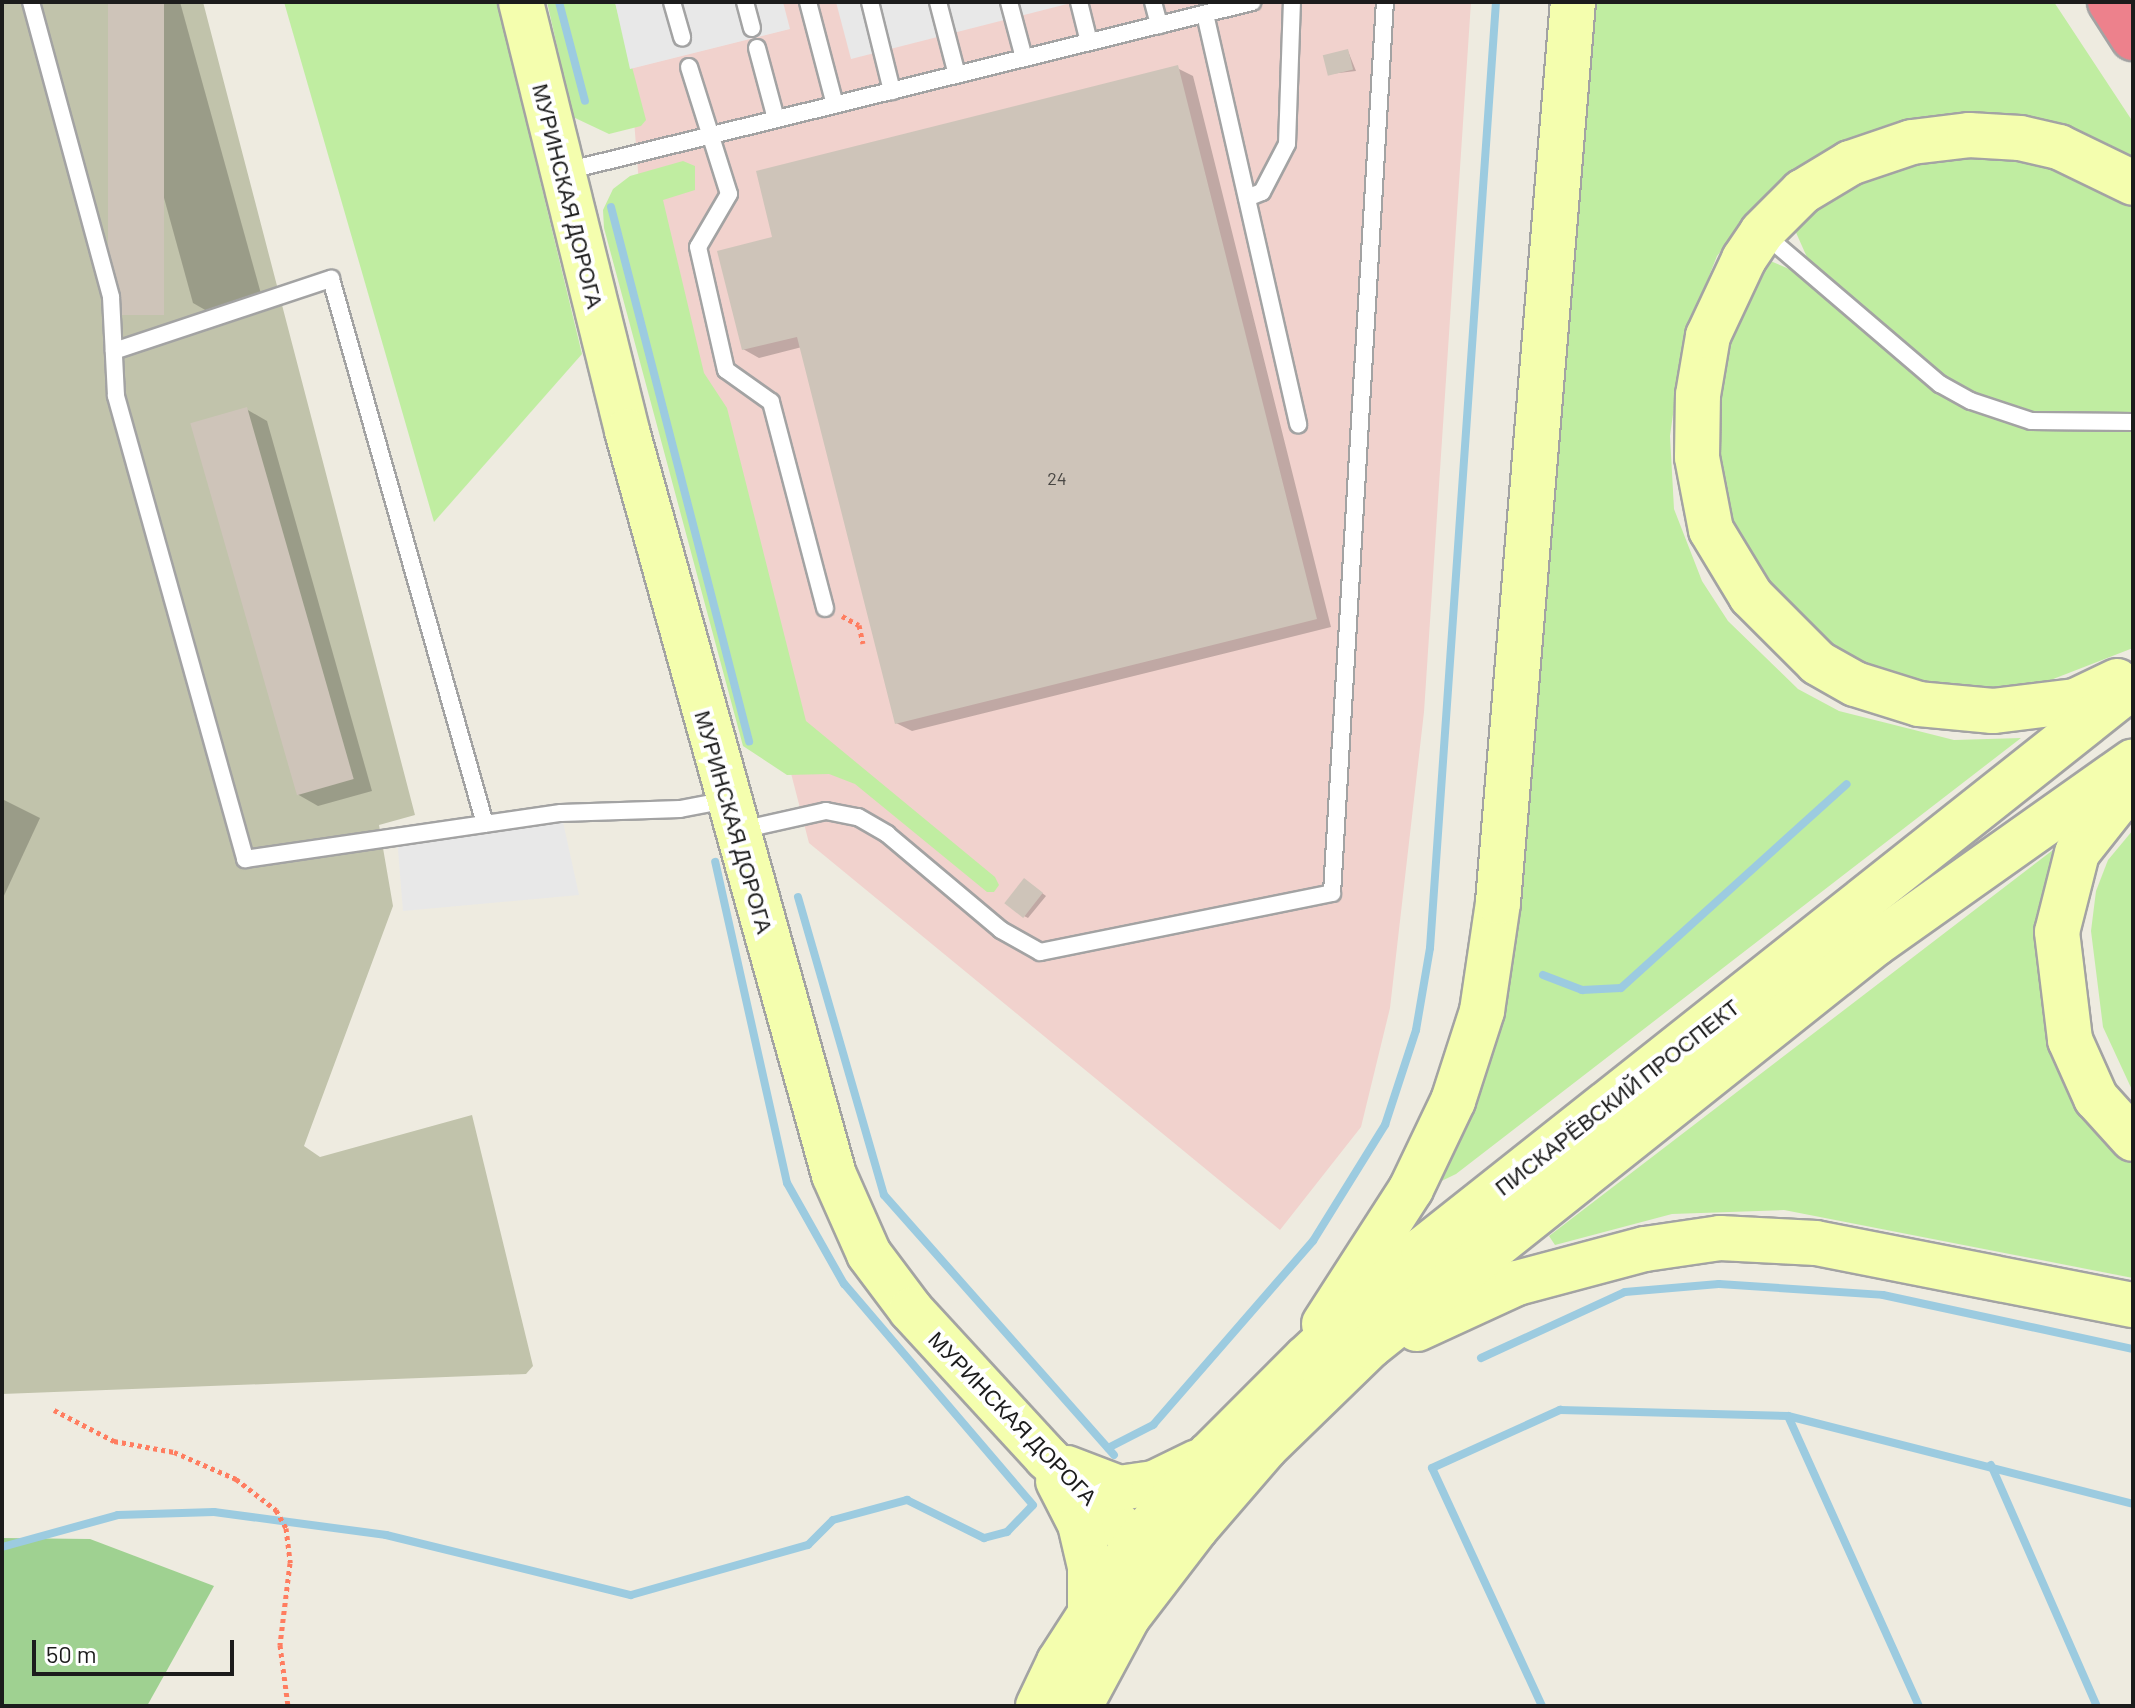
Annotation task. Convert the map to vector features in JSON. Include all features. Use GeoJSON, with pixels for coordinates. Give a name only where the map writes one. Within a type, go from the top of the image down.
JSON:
{"type":"FeatureCollection","features":[{"type":"Feature","properties":{"kind":"highway"},"geometry":{"type":"LineString","coordinates":[[2110,2],[2133,38]]}},
{"type":"Feature","properties":{"kind":"street","name":"МУРИНСКАЯ ДОРОГА"},"geometry":{"type":"LineString","coordinates":[[521,2],[562,172],[731,816],[834,1175],[869,1254],[911,1310],[1046,1457],[1150,1556]]}},
{"type":"Feature","properties":{"kind":"street"},"geometry":{"type":"LineString","coordinates":[[1306,1358],[1344,1286],[1411,1189],[1453,1101],[1482,1011],[1498,902],[1573,2]]}},
{"type":"Feature","properties":{"kind":"street"},"geometry":{"type":"LineString","coordinates":[[2133,183],[2093,160],[2020,138],[1969,135],[1912,142],[1822,177],[1762,232],[1717,313],[1698,395],[1701,495],[1711,530],[1751,596],[1818,663],[1855,684],[1919,704],[1993,711],[2052,706],[2133,673]]}},
{"type":"Feature","properties":{"kind":"street","name":"ПИСКАРЁВСКИЙ ПРОСПЕКТ"},"geometry":{"type":"LineString","coordinates":[[1150,1556],[1209,1455],[1306,1358],[1423,1249],[2133,686]]}},
{"type":"Feature","properties":{"kind":"street","name":"ПИСКАРЁВСКИЙ ПРОСПЕКТ"},"geometry":{"type":"LineString","coordinates":[[1150,1556],[1370,1346],[1875,944],[2133,761]]}},
{"type":"Feature","properties":{"kind":"street"},"geometry":{"type":"LineString","coordinates":[[2133,782],[2077,853],[2057,932],[2070,1040],[2096,1098],[2133,1139]]}},
{"type":"Feature","properties":{"kind":"street"},"geometry":{"type":"LineString","coordinates":[[1370,1346],[1517,1283],[1645,1249],[1720,1238],[1816,1243],[2133,1305]]}},
{"type":"Feature","properties":{"kind":"street"},"geometry":{"type":"LineString","coordinates":[[1046,1457],[1088,1480],[1119,1488],[1154,1483],[1209,1455]]}},
{"type":"Feature","properties":{"kind":"street"},"geometry":{"type":"LineString","coordinates":[[1046,1457],[1080,1524],[1090,1567],[1090,1613]]}},
{"type":"Feature","properties":{"kind":"street"},"geometry":{"type":"LineString","coordinates":[[1038,1706],[1090,1613],[1150,1556]]}},
{"type":"Feature","properties":{"kind":"street"},"geometry":{"type":"LineString","coordinates":[[1080,1706],[1128,1617],[1150,1556]]}},
{"type":"Feature","properties":{"kind":"lane"},"geometry":{"type":"LineString","coordinates":[[31,2],[111,297],[116,396],[245,859],[485,824],[826,811],[858,817],[887,834],[1001,930],[1040,952],[1332,893],[1385,2]]}},
{"type":"Feature","properties":{"kind":"lane"},"geometry":{"type":"LineString","coordinates":[[672,2],[682,38]]}},
{"type":"Feature","properties":{"kind":"lane"},"geometry":{"type":"LineString","coordinates":[[745,2],[752,28]]}},
{"type":"Feature","properties":{"kind":"lane"},"geometry":{"type":"LineString","coordinates":[[808,2],[835,105]]}},
{"type":"Feature","properties":{"kind":"lane"},"geometry":{"type":"LineString","coordinates":[[870,2],[892,91]]}},
{"type":"Feature","properties":{"kind":"lane"},"geometry":{"type":"LineString","coordinates":[[938,2],[957,75]]}},
{"type":"Feature","properties":{"kind":"lane"},"geometry":{"type":"LineString","coordinates":[[1009,2],[1024,58]]}},
{"type":"Feature","properties":{"kind":"lane"},"geometry":{"type":"LineString","coordinates":[[1079,2],[1089,42]]}},
{"type":"Feature","properties":{"kind":"lane"},"geometry":{"type":"LineString","coordinates":[[1153,2],[1159,25]]}},
{"type":"Feature","properties":{"kind":"lane"},"geometry":{"type":"LineString","coordinates":[[562,172],[1205,14],[1226,5],[1252,2]]}},
{"type":"Feature","properties":{"kind":"lane"},"geometry":{"type":"LineString","coordinates":[[1247,198],[1262,192],[1287,144],[1292,2]]}},
{"type":"Feature","properties":{"kind":"lane"},"geometry":{"type":"LineString","coordinates":[[1205,14],[1298,425]]}},
{"type":"Feature","properties":{"kind":"lane"},"geometry":{"type":"LineString","coordinates":[[757,48],[776,119]]}},
{"type":"Feature","properties":{"kind":"lane"},"geometry":{"type":"LineString","coordinates":[[689,67],[707,136],[729,194],[698,247],[726,370],[771,402],[825,608]]}},
{"type":"Feature","properties":{"kind":"lane"},"geometry":{"type":"LineString","coordinates":[[1762,232],[1940,384],[1971,401],[2031,421],[2133,422]]}},
{"type":"Feature","properties":{"kind":"lane"},"geometry":{"type":"LineString","coordinates":[[114,351],[331,279],[485,824]]}},
{"type":"Feature","properties":{"kind":"path"},"geometry":{"type":"LineString","coordinates":[[859,625],[863,644]]}},
{"type":"Feature","properties":{"kind":"path"},"geometry":{"type":"LineString","coordinates":[[54,1410],[114,1441],[174,1452],[236,1479],[276,1510],[286,1528],[290,1563],[280,1645],[288,1706]]}},
{"type":"Feature","properties":{"kind":"shaded area"},"geometry":{"type":"Polygon","coordinates":[[[2,2],[203,2],[415,815],[379,825],[393,906],[304,1146],[320,1157],[472,1115],[533,1366],[526,1374],[2,1394],[2,2]]]}},
{"type":"Feature","properties":{"kind":"shaded area"},"geometry":{"type":"Polygon","coordinates":[[[615,2],[1471,2],[1424,712],[1390,1008],[1361,1127],[1280,1230],[809,843],[639,184],[630,69],[615,2]]]}},
{"type":"Feature","properties":{"kind":"shaded area"},"geometry":{"type":"Polygon","coordinates":[[[615,2],[783,2],[790,29],[630,69],[615,2]]]}},
{"type":"Feature","properties":{"kind":"shaded area"},"geometry":{"type":"Polygon","coordinates":[[[836,2],[1075,2],[851,59],[836,2]]]}},
{"type":"Feature","properties":{"kind":"shaded area"},"geometry":{"type":"Polygon","coordinates":[[[561,813],[579,895],[403,911],[397,837],[561,813]]]}},
{"type":"Feature","properties":{"kind":"green space"},"geometry":{"type":"Polygon","coordinates":[[[284,2],[497,2],[582,354],[434,522],[284,2]]]}},
{"type":"Feature","properties":{"kind":"green space"},"geometry":{"type":"Polygon","coordinates":[[[547,2],[615,2],[646,120],[641,126],[609,134],[573,117],[547,2]]]}},
{"type":"Feature","properties":{"kind":"green space"},"geometry":{"type":"Polygon","coordinates":[[[1587,2],[2054,2],[2133,122],[2133,160],[2064,127],[1788,176],[1755,208],[1717,256],[1683,342],[1670,436],[1674,509],[1702,581],[1728,621],[1798,689],[1839,711],[1954,740],[2021,738],[1456,1174],[1429,1187],[1490,1035],[1587,2]]]}},
{"type":"Feature","properties":{"kind":"green space"},"geometry":{"type":"Polygon","coordinates":[[[2032,155],[2133,197],[2133,648],[2025,690],[1964,695],[1860,672],[1765,585],[1731,521],[1714,459],[1722,350],[1768,260],[1801,274],[1810,264],[1794,228],[1825,205],[1872,179],[1929,158],[2032,155]]]}},
{"type":"Feature","properties":{"kind":"green space"},"geometry":{"type":"Polygon","coordinates":[[[683,161],[695,166],[695,190],[663,200],[704,373],[727,408],[806,721],[995,877],[999,885],[994,892],[987,892],[855,784],[829,774],[787,775],[743,746],[604,228],[603,210],[613,189],[630,176],[683,161]]]}},
{"type":"Feature","properties":{"kind":"green space"},"geometry":{"type":"Polygon","coordinates":[[[2133,830],[2133,1092],[2103,1027],[2091,931],[2096,891],[2108,860],[2133,830]]]}},
{"type":"Feature","properties":{"kind":"green space"},"geometry":{"type":"Polygon","coordinates":[[[2066,840],[2050,931],[2133,1156],[2133,1278],[1784,1210],[1672,1214],[1555,1245],[1549,1236],[2066,840]]]}},
{"type":"Feature","properties":{"kind":"green space"},"geometry":{"type":"Polygon","coordinates":[[[2,1538],[90,1539],[214,1586],[147,1706],[2,1706],[2,1538]]]}},
{"type":"Feature","properties":{"kind":"building"},"geometry":{"type":"Polygon","coordinates":[[[108,2],[164,2],[164,315],[108,315],[108,2]]]}},
{"type":"Feature","properties":{"kind":"building"},"geometry":{"type":"Polygon","coordinates":[[[1348,49],[1353,69],[1328,76],[1323,55],[1348,49]]]}},
{"type":"Feature","properties":{"kind":"building"},"geometry":{"type":"Polygon","coordinates":[[[1178,65],[1317,619],[895,724],[797,337],[742,350],[717,251],[772,237],[756,171],[1178,65]]]}},
{"type":"Feature","properties":{"kind":"building"},"geometry":{"type":"Polygon","coordinates":[[[247,407],[354,779],[297,795],[190,423],[247,407]]]}},
{"type":"Feature","properties":{"kind":"building"},"geometry":{"type":"Polygon","coordinates":[[[1024,878],[1043,893],[1023,918],[1004,903],[1024,878]]]}},
{"type":"Feature","properties":{"kind":"waterway"},"geometry":{"type":"LineString","coordinates":[[559,2],[585,101]]}},
{"type":"Feature","properties":{"kind":"waterway"},"geometry":{"type":"LineString","coordinates":[[1108,1448],[1153,1425],[1313,1241],[1385,1125],[1416,1030],[1430,948],[1496,2]]}},
{"type":"Feature","properties":{"kind":"waterway"},"geometry":{"type":"LineString","coordinates":[[611,207],[749,741]]}},
{"type":"Feature","properties":{"kind":"waterway"},"geometry":{"type":"LineString","coordinates":[[1543,975],[1582,990],[1621,988],[1847,784]]}},
{"type":"Feature","properties":{"kind":"waterway"},"geometry":{"type":"LineString","coordinates":[[2,1547],[118,1515],[214,1512],[386,1535],[631,1595],[808,1545],[833,1520],[907,1500],[984,1538],[1007,1532],[1033,1505],[844,1284],[787,1183],[715,862]]}},
{"type":"Feature","properties":{"kind":"waterway"},"geometry":{"type":"LineString","coordinates":[[798,897],[884,1195],[1114,1455]]}},
{"type":"Feature","properties":{"kind":"waterway"},"geometry":{"type":"LineString","coordinates":[[1481,1358],[1625,1292],[1719,1284],[1883,1295],[2133,1349]]}},
{"type":"Feature","properties":{"kind":"waterway"},"geometry":{"type":"LineString","coordinates":[[1542,1706],[1432,1468],[1560,1410],[1788,1416],[2133,1504]]}},
{"type":"Feature","properties":{"kind":"waterway"},"geometry":{"type":"LineString","coordinates":[[1788,1416],[1919,1706]]}},
{"type":"Feature","properties":{"kind":"waterway"},"geometry":{"type":"LineString","coordinates":[[1991,1465],[2097,1706]]}}]}
